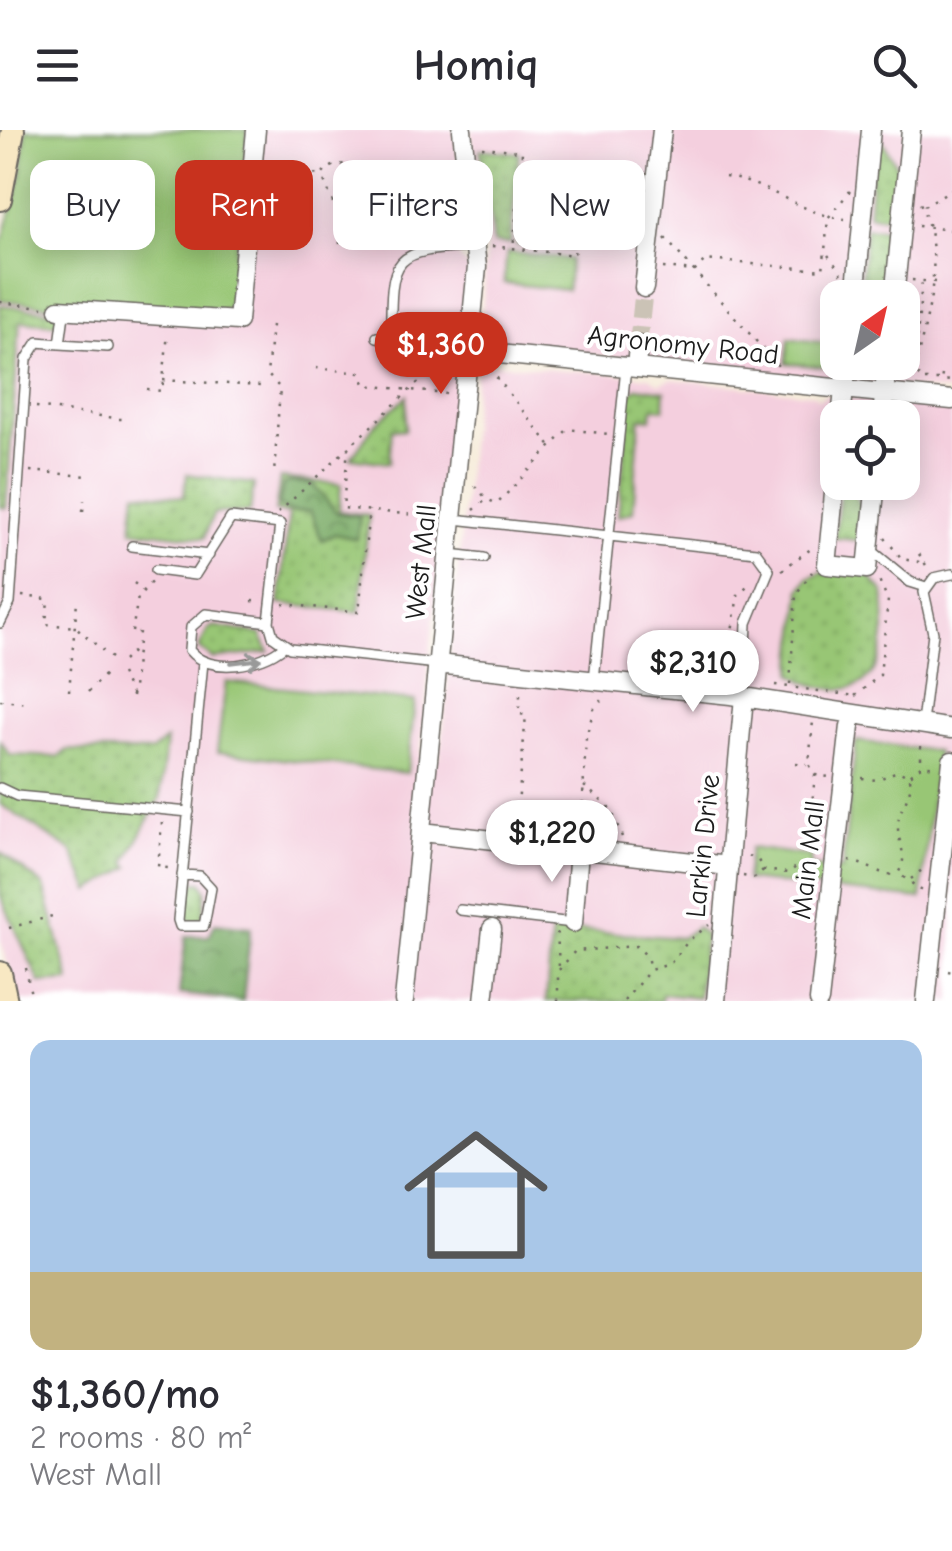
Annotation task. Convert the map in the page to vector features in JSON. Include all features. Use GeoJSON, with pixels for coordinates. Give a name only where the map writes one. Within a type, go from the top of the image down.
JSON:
{"type":"FeatureCollection","features":[{"type":"Feature","properties":{"kind":"street"},"geometry":{"type":"LineString","coordinates":[[0,199],[13,130]]}},
{"type":"Feature","properties":{"kind":"street"},"geometry":{"type":"LineString","coordinates":[[62,308],[238,322],[256,130]]}},
{"type":"Feature","properties":{"kind":"street","name":"West Mall"},"geometry":{"type":"LineString","coordinates":[[462,130],[468,160]]}},
{"type":"Feature","properties":{"kind":"street"},"geometry":{"type":"LineString","coordinates":[[644,288],[662,130]]}},
{"type":"Feature","properties":{"kind":"street"},"geometry":{"type":"LineString","coordinates":[[856,280],[871,130]]}},
{"type":"Feature","properties":{"kind":"street"},"geometry":{"type":"LineString","coordinates":[[896,280],[910,130]]}},
{"type":"Feature","properties":{"kind":"street","name":"West Mall"},"geometry":{"type":"LineString","coordinates":[[404,1001],[437,664],[464,463],[463,352],[483,250]]}},
{"type":"Feature","properties":{"kind":"street"},"geometry":{"type":"LineString","coordinates":[[631,368],[638,345]]}},
{"type":"Feature","properties":{"kind":"street","name":"Agronomy Road"},"geometry":{"type":"LineString","coordinates":[[463,352],[952,400]]}},
{"type":"Feature","properties":{"kind":"street"},"geometry":{"type":"LineString","coordinates":[[843,400],[845,380]]}},
{"type":"Feature","properties":{"kind":"street"},"geometry":{"type":"LineString","coordinates":[[884,400],[885,380]]}},
{"type":"Feature","properties":{"kind":"street"},"geometry":{"type":"LineString","coordinates":[[833,500],[826,565],[866,569],[874,500]]}},
{"type":"Feature","properties":{"kind":"street"},"geometry":{"type":"LineString","coordinates":[[437,664],[600,685],[744,697],[952,729]]}},
{"type":"Feature","properties":{"kind":"street","name":"Larkin Drive"},"geometry":{"type":"LineString","coordinates":[[716,1001],[733,864],[744,697]]}},
{"type":"Feature","properties":{"kind":"street","name":"Main Mall"},"geometry":{"type":"LineString","coordinates":[[819,1001],[850,726]]}},
{"type":"Feature","properties":{"kind":"street"},"geometry":{"type":"LineString","coordinates":[[926,1001],[944,764]]}},
{"type":"Feature","properties":{"kind":"street"},"geometry":{"type":"LineString","coordinates":[[422,832],[577,843],[620,855],[733,864]]}},
{"type":"Feature","properties":{"kind":"street"},"geometry":{"type":"LineString","coordinates":[[573,924],[577,843]]}},
{"type":"Feature","properties":{"kind":"street"},"geometry":{"type":"LineString","coordinates":[[484,1001],[492,929]]}},
{"type":"Feature","properties":{"kind":"street"},"geometry":{"type":"LineString","coordinates":[[0,974],[6,1001]]}},
{"type":"Feature","properties":{"kind":"lane"},"geometry":{"type":"LineString","coordinates":[[391,339],[391,310],[401,259],[412,251],[426,250]]}},
{"type":"Feature","properties":{"kind":"lane"},"geometry":{"type":"LineString","coordinates":[[60,344],[62,308]]}},
{"type":"Feature","properties":{"kind":"lane"},"geometry":{"type":"LineString","coordinates":[[378,336],[403,341]]}},
{"type":"Feature","properties":{"kind":"lane"},"geometry":{"type":"LineString","coordinates":[[0,623],[10,603],[27,359],[38,342],[108,347]]}},
{"type":"Feature","properties":{"kind":"lane"},"geometry":{"type":"LineString","coordinates":[[600,685],[609,535],[619,435],[631,368]]}},
{"type":"Feature","properties":{"kind":"lane"},"geometry":{"type":"LineString","coordinates":[[157,575],[195,575],[231,518],[280,524],[268,622],[273,636],[284,646],[437,664]]}},
{"type":"Feature","properties":{"kind":"lane"},"geometry":{"type":"LineString","coordinates":[[454,520],[750,550],[766,560],[765,583],[754,598],[746,623],[744,697]]}},
{"type":"Feature","properties":{"kind":"lane"},"geometry":{"type":"LineString","coordinates":[[132,546],[209,555]]}},
{"type":"Feature","properties":{"kind":"lane"},"geometry":{"type":"LineString","coordinates":[[868,549],[910,582],[926,587]]}},
{"type":"Feature","properties":{"kind":"lane"},"geometry":{"type":"LineString","coordinates":[[450,554],[484,558]]}},
{"type":"Feature","properties":{"kind":"lane"},"geometry":{"type":"LineString","coordinates":[[922,726],[933,633],[924,598],[926,587],[932,575],[952,574]]}},
{"type":"Feature","properties":{"kind":"lane"},"geometry":{"type":"LineString","coordinates":[[268,622],[201,617],[188,638],[189,650],[203,662],[218,664],[271,658],[284,646]]}},
{"type":"Feature","properties":{"kind":"lane"},"geometry":{"type":"LineString","coordinates":[[183,872],[200,876],[211,888],[204,926],[180,926],[178,920],[203,662]]}},
{"type":"Feature","properties":{"kind":"lane"},"geometry":{"type":"LineString","coordinates":[[0,788],[17,796],[189,812]]}},
{"type":"Feature","properties":{"kind":"lane"},"geometry":{"type":"LineString","coordinates":[[460,910],[573,924]]}},
{"type":"Feature","properties":{"kind":"path"},"geometry":{"type":"LineString","coordinates":[[475,146],[522,150],[521,160]]}},
{"type":"Feature","properties":{"kind":"path"},"geometry":{"type":"LineString","coordinates":[[322,175],[333,166]]}},
{"type":"Feature","properties":{"kind":"path"},"geometry":{"type":"LineString","coordinates":[[695,272],[705,260],[822,270],[828,218],[868,170]]}},
{"type":"Feature","properties":{"kind":"path"},"geometry":{"type":"LineString","coordinates":[[313,174],[322,175]]}},
{"type":"Feature","properties":{"kind":"path"},"geometry":{"type":"LineString","coordinates":[[322,175],[333,205]]}},
{"type":"Feature","properties":{"kind":"path"},"geometry":{"type":"LineString","coordinates":[[725,177],[744,179],[828,218],[862,220]]}},
{"type":"Feature","properties":{"kind":"path"},"geometry":{"type":"LineString","coordinates":[[920,344],[934,282],[931,228],[922,206],[952,189]]}},
{"type":"Feature","properties":{"kind":"path"},"geometry":{"type":"LineString","coordinates":[[651,222],[780,368]]}},
{"type":"Feature","properties":{"kind":"path"},"geometry":{"type":"LineString","coordinates":[[901,224],[952,230]]}},
{"type":"Feature","properties":{"kind":"path"},"geometry":{"type":"LineString","coordinates":[[493,247],[513,248]]}},
{"type":"Feature","properties":{"kind":"path"},"geometry":{"type":"LineString","coordinates":[[530,250],[574,255],[574,250]]}},
{"type":"Feature","properties":{"kind":"path"},"geometry":{"type":"LineString","coordinates":[[825,251],[845,280]]}},
{"type":"Feature","properties":{"kind":"path"},"geometry":{"type":"LineString","coordinates":[[646,266],[695,272]]}},
{"type":"Feature","properties":{"kind":"path"},"geometry":{"type":"LineString","coordinates":[[920,303],[922,281],[934,282]]}},
{"type":"Feature","properties":{"kind":"path"},"geometry":{"type":"LineString","coordinates":[[0,302],[62,308]]}},
{"type":"Feature","properties":{"kind":"path"},"geometry":{"type":"LineString","coordinates":[[147,389],[162,390],[170,316]]}},
{"type":"Feature","properties":{"kind":"path"},"geometry":{"type":"LineString","coordinates":[[272,325],[268,374],[280,388],[274,474]]}},
{"type":"Feature","properties":{"kind":"path"},"geometry":{"type":"LineString","coordinates":[[750,366],[755,338]]}},
{"type":"Feature","properties":{"kind":"path"},"geometry":{"type":"LineString","coordinates":[[261,522],[278,514],[451,352],[463,352]]}},
{"type":"Feature","properties":{"kind":"path"},"geometry":{"type":"LineString","coordinates":[[316,368],[360,373],[366,385],[453,395]]}},
{"type":"Feature","properties":{"kind":"path"},"geometry":{"type":"LineString","coordinates":[[489,368],[552,448]]}},
{"type":"Feature","properties":{"kind":"path"},"geometry":{"type":"LineString","coordinates":[[920,377],[923,381],[952,381]]}},
{"type":"Feature","properties":{"kind":"path"},"geometry":{"type":"LineString","coordinates":[[163,380],[262,386]]}},
{"type":"Feature","properties":{"kind":"path"},"geometry":{"type":"LineString","coordinates":[[912,386],[913,380]]}},
{"type":"Feature","properties":{"kind":"path"},"geometry":{"type":"LineString","coordinates":[[24,404],[119,419]]}},
{"type":"Feature","properties":{"kind":"path"},"geometry":{"type":"LineString","coordinates":[[475,486],[498,504],[568,430],[619,435]]}},
{"type":"Feature","properties":{"kind":"path"},"geometry":{"type":"LineString","coordinates":[[348,445],[342,508],[416,516]]}},
{"type":"Feature","properties":{"kind":"path"},"geometry":{"type":"LineString","coordinates":[[19,470],[86,476]]}},
{"type":"Feature","properties":{"kind":"path"},"geometry":{"type":"LineString","coordinates":[[476,508],[487,499]]}},
{"type":"Feature","properties":{"kind":"path"},"geometry":{"type":"LineString","coordinates":[[83,512],[84,500]]}},
{"type":"Feature","properties":{"kind":"path"},"geometry":{"type":"LineString","coordinates":[[252,601],[359,612],[369,510]]}},
{"type":"Feature","properties":{"kind":"path"},"geometry":{"type":"LineString","coordinates":[[886,539],[902,559],[925,563]]}},
{"type":"Feature","properties":{"kind":"path"},"geometry":{"type":"LineString","coordinates":[[778,572],[813,548],[829,545]]}},
{"type":"Feature","properties":{"kind":"path"},"geometry":{"type":"LineString","coordinates":[[920,554],[932,575]]}},
{"type":"Feature","properties":{"kind":"path"},"geometry":{"type":"LineString","coordinates":[[826,565],[811,572],[798,586],[790,684],[855,696]]}},
{"type":"Feature","properties":{"kind":"path"},"geometry":{"type":"LineString","coordinates":[[132,632],[138,596],[157,575]]}},
{"type":"Feature","properties":{"kind":"path"},"geometry":{"type":"LineString","coordinates":[[724,679],[738,595],[754,581]]}},
{"type":"Feature","properties":{"kind":"path"},"geometry":{"type":"LineString","coordinates":[[134,583],[144,592]]}},
{"type":"Feature","properties":{"kind":"path"},"geometry":{"type":"LineString","coordinates":[[853,704],[855,696],[880,675],[888,592]]}},
{"type":"Feature","properties":{"kind":"path"},"geometry":{"type":"LineString","coordinates":[[16,595],[48,599],[46,624],[76,627],[111,658]]}},
{"type":"Feature","properties":{"kind":"path"},"geometry":{"type":"LineString","coordinates":[[69,691],[77,601]]}},
{"type":"Feature","properties":{"kind":"path"},"geometry":{"type":"LineString","coordinates":[[121,674],[132,697],[139,632]]}},
{"type":"Feature","properties":{"kind":"path"},"geometry":{"type":"LineString","coordinates":[[123,661],[138,647]]}},
{"type":"Feature","properties":{"kind":"path"},"geometry":{"type":"LineString","coordinates":[[88,692],[108,671]]}},
{"type":"Feature","properties":{"kind":"path"},"geometry":{"type":"LineString","coordinates":[[577,843],[586,737],[594,709],[601,705],[600,685]]}},
{"type":"Feature","properties":{"kind":"path"},"geometry":{"type":"LineString","coordinates":[[520,695],[518,714],[526,715],[518,805],[531,817],[558,816],[577,843]]}},
{"type":"Feature","properties":{"kind":"path"},"geometry":{"type":"LineString","coordinates":[[0,700],[29,703]]}},
{"type":"Feature","properties":{"kind":"path"},"geometry":{"type":"LineString","coordinates":[[812,720],[808,764],[815,776],[809,834],[816,834],[812,865]]}},
{"type":"Feature","properties":{"kind":"path"},"geometry":{"type":"LineString","coordinates":[[920,746],[922,765]]}},
{"type":"Feature","properties":{"kind":"path"},"geometry":{"type":"LineString","coordinates":[[796,763],[808,764]]}},
{"type":"Feature","properties":{"kind":"path"},"geometry":{"type":"LineString","coordinates":[[909,776],[922,765],[944,764]]}},
{"type":"Feature","properties":{"kind":"path"},"geometry":{"type":"LineString","coordinates":[[851,777],[877,780],[897,771],[909,776]]}},
{"type":"Feature","properties":{"kind":"path"},"geometry":{"type":"LineString","coordinates":[[763,870],[788,873],[799,864],[865,863],[888,876],[898,873],[904,862],[898,828],[912,790],[909,776]]}},
{"type":"Feature","properties":{"kind":"path"},"geometry":{"type":"LineString","coordinates":[[583,785],[618,820],[620,855]]}},
{"type":"Feature","properties":{"kind":"path"},"geometry":{"type":"LineString","coordinates":[[542,831],[545,802]]}},
{"type":"Feature","properties":{"kind":"path"},"geometry":{"type":"LineString","coordinates":[[905,804],[910,809]]}},
{"type":"Feature","properties":{"kind":"path"},"geometry":{"type":"LineString","coordinates":[[162,810],[158,867],[183,872]]}},
{"type":"Feature","properties":{"kind":"path"},"geometry":{"type":"LineString","coordinates":[[803,818],[811,818]]}},
{"type":"Feature","properties":{"kind":"path"},"geometry":{"type":"LineString","coordinates":[[733,864],[758,860],[763,870]]}},
{"type":"Feature","properties":{"kind":"path"},"geometry":{"type":"LineString","coordinates":[[733,864],[755,878],[763,870]]}},
{"type":"Feature","properties":{"kind":"path"},"geometry":{"type":"LineString","coordinates":[[898,873],[910,880],[935,880]]}},
{"type":"Feature","properties":{"kind":"path"},"geometry":{"type":"LineString","coordinates":[[910,880],[935,880]]}},
{"type":"Feature","properties":{"kind":"path"},"geometry":{"type":"LineString","coordinates":[[10,928],[56,915]]}},
{"type":"Feature","properties":{"kind":"path"},"geometry":{"type":"LineString","coordinates":[[624,1001],[650,970],[670,964],[708,925],[723,926]]}},
{"type":"Feature","properties":{"kind":"path"},"geometry":{"type":"LineString","coordinates":[[558,1001],[558,971],[575,951],[636,946],[648,956],[650,970]]}},
{"type":"Feature","properties":{"kind":"path"},"geometry":{"type":"LineString","coordinates":[[26,968],[32,1001]]}},
{"type":"Feature","properties":{"kind":"shaded area"},"geometry":{"type":"Polygon","coordinates":[[[26,130],[454,130],[458,160],[333,160],[333,250],[458,250],[459,258],[469,270],[418,774],[441,756],[438,747],[442,746],[476,372],[484,363],[649,377],[660,384],[670,379],[812,394],[819,399],[827,395],[875,400],[820,400],[820,500],[920,500],[920,405],[952,408],[952,1001],[19,1001],[0,938],[0,248],[21,178],[26,130]]]}},
{"type":"Feature","properties":{"kind":"shaded area"},"geometry":{"type":"Polygon","coordinates":[[[471,130],[952,130],[952,392],[837,380],[920,380],[920,280],[820,280],[820,378],[491,344],[481,330],[487,250],[493,250],[493,160],[475,160],[471,130]]]}},
{"type":"Feature","properties":{"kind":"green space"},"geometry":{"type":"Polygon","coordinates":[[[26,130],[248,130],[245,160],[175,160],[175,250],[236,250],[230,307],[218,315],[63,299],[51,306],[0,300],[0,248],[21,178],[26,130]]]}},
{"type":"Feature","properties":{"kind":"green space"},"geometry":{"type":"Polygon","coordinates":[[[881,138],[900,172],[896,218],[868,215],[874,146],[881,138]]]}},
{"type":"Feature","properties":{"kind":"green space"},"geometry":{"type":"Polygon","coordinates":[[[480,149],[519,153],[518,160],[513,160],[510,244],[494,243],[493,160],[482,160],[480,149]]]}},
{"type":"Feature","properties":{"kind":"green space"},"geometry":{"type":"Polygon","coordinates":[[[866,228],[895,230],[890,280],[861,280],[866,228]]]}},
{"type":"Feature","properties":{"kind":"green space"},"geometry":{"type":"Polygon","coordinates":[[[507,252],[570,259],[567,290],[504,283],[507,252]]]}},
{"type":"Feature","properties":{"kind":"green space"},"geometry":{"type":"Polygon","coordinates":[[[0,305],[60,312],[57,324],[20,321],[6,508],[0,507],[0,305]]]}},
{"type":"Feature","properties":{"kind":"green space"},"geometry":{"type":"Polygon","coordinates":[[[789,338],[820,342],[820,367],[786,363],[789,338]]]}},
{"type":"Feature","properties":{"kind":"green space"},"geometry":{"type":"Polygon","coordinates":[[[638,387],[665,391],[664,409],[653,408],[651,419],[640,418],[633,511],[618,516],[630,393],[638,387]]]}},
{"type":"Feature","properties":{"kind":"green space"},"geometry":{"type":"Polygon","coordinates":[[[407,396],[405,430],[392,429],[389,463],[351,458],[374,425],[407,396]]]}},
{"type":"Feature","properties":{"kind":"green space"},"geometry":{"type":"Polygon","coordinates":[[[187,474],[254,484],[250,512],[214,513],[204,538],[132,530],[136,492],[184,497],[187,474]]]}},
{"type":"Feature","properties":{"kind":"green space"},"geometry":{"type":"Polygon","coordinates":[[[280,478],[341,484],[339,511],[369,515],[359,612],[279,604],[289,514],[275,512],[280,478]]]}},
{"type":"Feature","properties":{"kind":"green space"},"geometry":{"type":"Polygon","coordinates":[[[283,484],[312,484],[337,513],[360,516],[357,539],[335,534],[322,540],[310,511],[292,512],[279,506],[283,484]]]}},
{"type":"Feature","properties":{"kind":"green space"},"geometry":{"type":"Polygon","coordinates":[[[839,500],[857,500],[866,513],[864,541],[835,538],[839,500]]]}},
{"type":"Feature","properties":{"kind":"green space"},"geometry":{"type":"Polygon","coordinates":[[[828,569],[865,572],[884,592],[880,656],[874,670],[853,687],[819,686],[793,673],[801,589],[808,578],[828,569]]]}},
{"type":"Feature","properties":{"kind":"green space"},"geometry":{"type":"Polygon","coordinates":[[[214,626],[261,634],[269,652],[213,659],[199,648],[208,629],[214,626]]]}},
{"type":"Feature","properties":{"kind":"green space"},"geometry":{"type":"Polygon","coordinates":[[[226,682],[415,701],[407,773],[217,752],[226,682]]]}},
{"type":"Feature","properties":{"kind":"green space"},"geometry":{"type":"Polygon","coordinates":[[[166,740],[160,798],[126,862],[130,867],[90,891],[72,851],[0,804],[0,741],[10,755],[59,757],[67,750],[151,752],[166,740]]]}},
{"type":"Feature","properties":{"kind":"green space"},"geometry":{"type":"Polygon","coordinates":[[[856,741],[937,751],[921,899],[746,880],[750,848],[811,856],[810,866],[842,870],[856,741]]]}},
{"type":"Feature","properties":{"kind":"green space"},"geometry":{"type":"Polygon","coordinates":[[[0,852],[44,886],[70,981],[40,983],[0,895],[0,852]]]}},
{"type":"Feature","properties":{"kind":"green space"},"geometry":{"type":"Polygon","coordinates":[[[202,882],[206,890],[203,918],[193,923],[186,917],[188,886],[202,882]]]}},
{"type":"Feature","properties":{"kind":"green space"},"geometry":{"type":"Polygon","coordinates":[[[215,923],[251,927],[243,1001],[179,994],[186,936],[209,936],[215,923]]]}},
{"type":"Feature","properties":{"kind":"green space"},"geometry":{"type":"Polygon","coordinates":[[[697,927],[705,936],[698,998],[662,994],[661,1001],[546,1001],[552,928],[681,938],[697,927]]]}},
{"type":"Feature","properties":{"kind":"tunnel"},"geometry":{"type":"LineString","coordinates":[[638,345],[644,288]]}}]}
